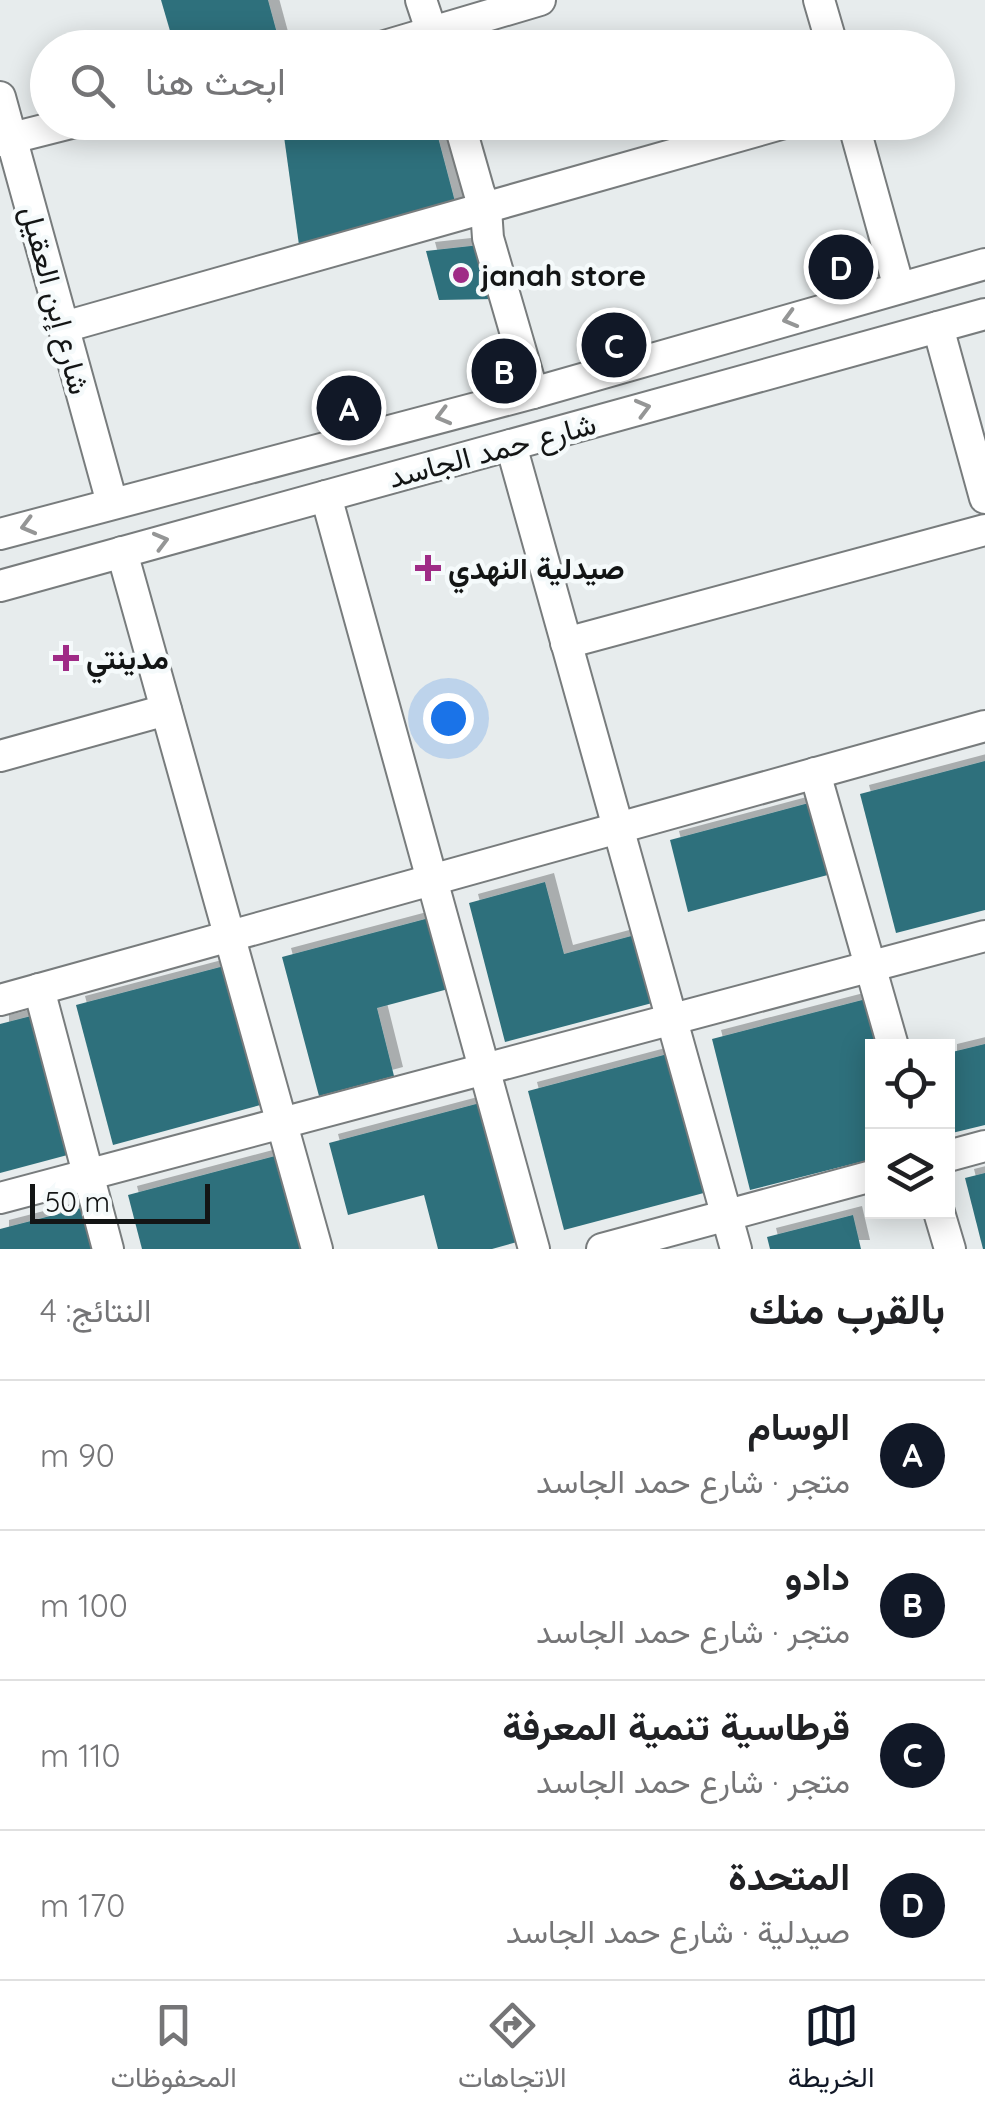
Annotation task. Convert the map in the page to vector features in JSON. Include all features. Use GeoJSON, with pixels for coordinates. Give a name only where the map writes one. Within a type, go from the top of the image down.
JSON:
{"type":"FeatureCollection","features":[{"type":"Feature","properties":{"kind":"street"},"geometry":{"type":"LineString","coordinates":[[421,0],[432,30]]}},
{"type":"Feature","properties":{"kind":"street"},"geometry":{"type":"LineString","coordinates":[[461,30],[540,0]]}},
{"type":"Feature","properties":{"kind":"street"},"geometry":{"type":"LineString","coordinates":[[820,0],[828,30]]}},
{"type":"Feature","properties":{"kind":"street","name":"شارع إبن العقيل"},"geometry":{"type":"LineString","coordinates":[[0,98],[6,140],[64,327],[112,503]]}},
{"type":"Feature","properties":{"kind":"street"},"geometry":{"type":"LineString","coordinates":[[464,140],[486,209],[488,238],[532,393]]}},
{"type":"Feature","properties":{"kind":"street"},"geometry":{"type":"LineString","coordinates":[[64,327],[726,140]]}},
{"type":"Feature","properties":{"kind":"street"},"geometry":{"type":"LineString","coordinates":[[859,140],[899,288]]}},
{"type":"Feature","properties":{"kind":"street","name":"شارع حمد الجاسد"},"geometry":{"type":"LineString","coordinates":[[0,534],[532,393],[985,264]]}},
{"type":"Feature","properties":{"kind":"street","name":"شارع حمد الجاسد"},"geometry":{"type":"LineString","coordinates":[[0,586],[985,314]]}},
{"type":"Feature","properties":{"kind":"street"},"geometry":{"type":"LineString","coordinates":[[938,327],[985,498]]}},
{"type":"Feature","properties":{"kind":"street"},"geometry":{"type":"LineString","coordinates":[[511,445],[736,1249]]}},
{"type":"Feature","properties":{"kind":"street"},"geometry":{"type":"LineString","coordinates":[[326,496],[534,1249]]}},
{"type":"Feature","properties":{"kind":"street"},"geometry":{"type":"LineString","coordinates":[[566,642],[985,530]]}},
{"type":"Feature","properties":{"kind":"street"},"geometry":{"type":"LineString","coordinates":[[122,552],[316,1249]]}},
{"type":"Feature","properties":{"kind":"street"},"geometry":{"type":"LineString","coordinates":[[0,756],[166,710]]}},
{"type":"Feature","properties":{"kind":"street"},"geometry":{"type":"LineString","coordinates":[[0,1000],[985,726]]}},
{"type":"Feature","properties":{"kind":"street"},"geometry":{"type":"LineString","coordinates":[[815,773],[890,1039]]}},
{"type":"Feature","properties":{"kind":"street"},"geometry":{"type":"LineString","coordinates":[[0,1198],[985,936]]}},
{"type":"Feature","properties":{"kind":"street"},"geometry":{"type":"LineString","coordinates":[[39,989],[108,1249]]}},
{"type":"Feature","properties":{"kind":"street"},"geometry":{"type":"LineString","coordinates":[[955,1154],[985,1146]]}},
{"type":"Feature","properties":{"kind":"street"},"geometry":{"type":"LineString","coordinates":[[602,1249],[865,1178]]}},
{"type":"Feature","properties":{"kind":"street"},"geometry":{"type":"LineString","coordinates":[[941,1219],[950,1249]]}},
{"type":"Feature","properties":{"kind":"building"},"geometry":{"type":"Polygon","coordinates":[[[161,0],[268,0],[276,30],[170,30],[161,0]]]}},
{"type":"Feature","properties":{"kind":"building"},"geometry":{"type":"Polygon","coordinates":[[[284,140],[439,140],[458,213],[299,245],[284,140]]]}},
{"type":"Feature","properties":{"kind":"building","name":"janah store"},"geometry":{"type":"Polygon","coordinates":[[[480,245],[495,299],[439,300],[426,251],[480,245]]]}},
{"type":"Feature","properties":{"kind":"building"},"geometry":{"type":"Polygon","coordinates":[[[985,761],[985,910],[896,933],[860,794],[985,761]]]}},
{"type":"Feature","properties":{"kind":"building"},"geometry":{"type":"Polygon","coordinates":[[[820,800],[839,872],[688,912],[670,840],[820,800]]]}},
{"type":"Feature","properties":{"kind":"building"},"geometry":{"type":"Polygon","coordinates":[[[545,882],[564,954],[639,934],[656,1002],[505,1042],[469,903],[545,882]]]}},
{"type":"Feature","properties":{"kind":"building"},"geometry":{"type":"Polygon","coordinates":[[[433,917],[452,988],[377,1008],[394,1076],[319,1096],[282,957],[433,917]]]}},
{"type":"Feature","properties":{"kind":"building"},"geometry":{"type":"Polygon","coordinates":[[[228,965],[264,1104],[113,1145],[76,1005],[228,965]]]}},
{"type":"Feature","properties":{"kind":"building"},"geometry":{"type":"Polygon","coordinates":[[[870,998],[880,1039],[865,1039],[865,1161],[750,1190],[712,1039],[870,998]]]}},
{"type":"Feature","properties":{"kind":"building"},"geometry":{"type":"Polygon","coordinates":[[[39,1014],[75,1153],[0,1173],[0,1024],[39,1014]]]}},
{"type":"Feature","properties":{"kind":"building"},"geometry":{"type":"Polygon","coordinates":[[[985,1044],[985,1125],[955,1132],[955,1129],[955,1051],[985,1044]]]}},
{"type":"Feature","properties":{"kind":"building"},"geometry":{"type":"Polygon","coordinates":[[[679,1051],[715,1190],[564,1230],[528,1091],[679,1051]]]}},
{"type":"Feature","properties":{"kind":"building"},"geometry":{"type":"Polygon","coordinates":[[[480,1103],[517,1242],[492,1249],[438,1249],[424,1195],[348,1215],[329,1143],[480,1103]]]}},
{"type":"Feature","properties":{"kind":"building"},"geometry":{"type":"Polygon","coordinates":[[[279,1155],[303,1249],[142,1249],[128,1195],[279,1155]]]}},
{"type":"Feature","properties":{"kind":"building"},"geometry":{"type":"Polygon","coordinates":[[[985,1173],[985,1249],[983,1249],[965,1178],[985,1173]]]}},
{"type":"Feature","properties":{"kind":"building"},"geometry":{"type":"Polygon","coordinates":[[[85,1207],[96,1249],[0,1249],[0,1229],[85,1207]]]}},
{"type":"Feature","properties":{"kind":"building"},"geometry":{"type":"Polygon","coordinates":[[[853,1215],[861,1249],[770,1249],[767,1237],[853,1215]]]}},
{"type":"Feature","properties":{"kind":"place","name":"المتحدة"},"geometry":{"type":"Point","coordinates":[841,267]}},
{"type":"Feature","properties":{"kind":"place","name":"janah store"},"geometry":{"type":"Point","coordinates":[461,275]}},
{"type":"Feature","properties":{"kind":"place","name":"قرطاسية تنمية المعرفة"},"geometry":{"type":"Point","coordinates":[614,345]}},
{"type":"Feature","properties":{"kind":"place","name":"دادو"},"geometry":{"type":"Point","coordinates":[504,371]}},
{"type":"Feature","properties":{"kind":"place","name":"الوسام"},"geometry":{"type":"Point","coordinates":[349,408]}},
{"type":"Feature","properties":{"kind":"place","name":"صيدلية النهدي"},"geometry":{"type":"Point","coordinates":[428,568]}},
{"type":"Feature","properties":{"kind":"place","name":"مدينتي"},"geometry":{"type":"Point","coordinates":[66,658]}}]}
